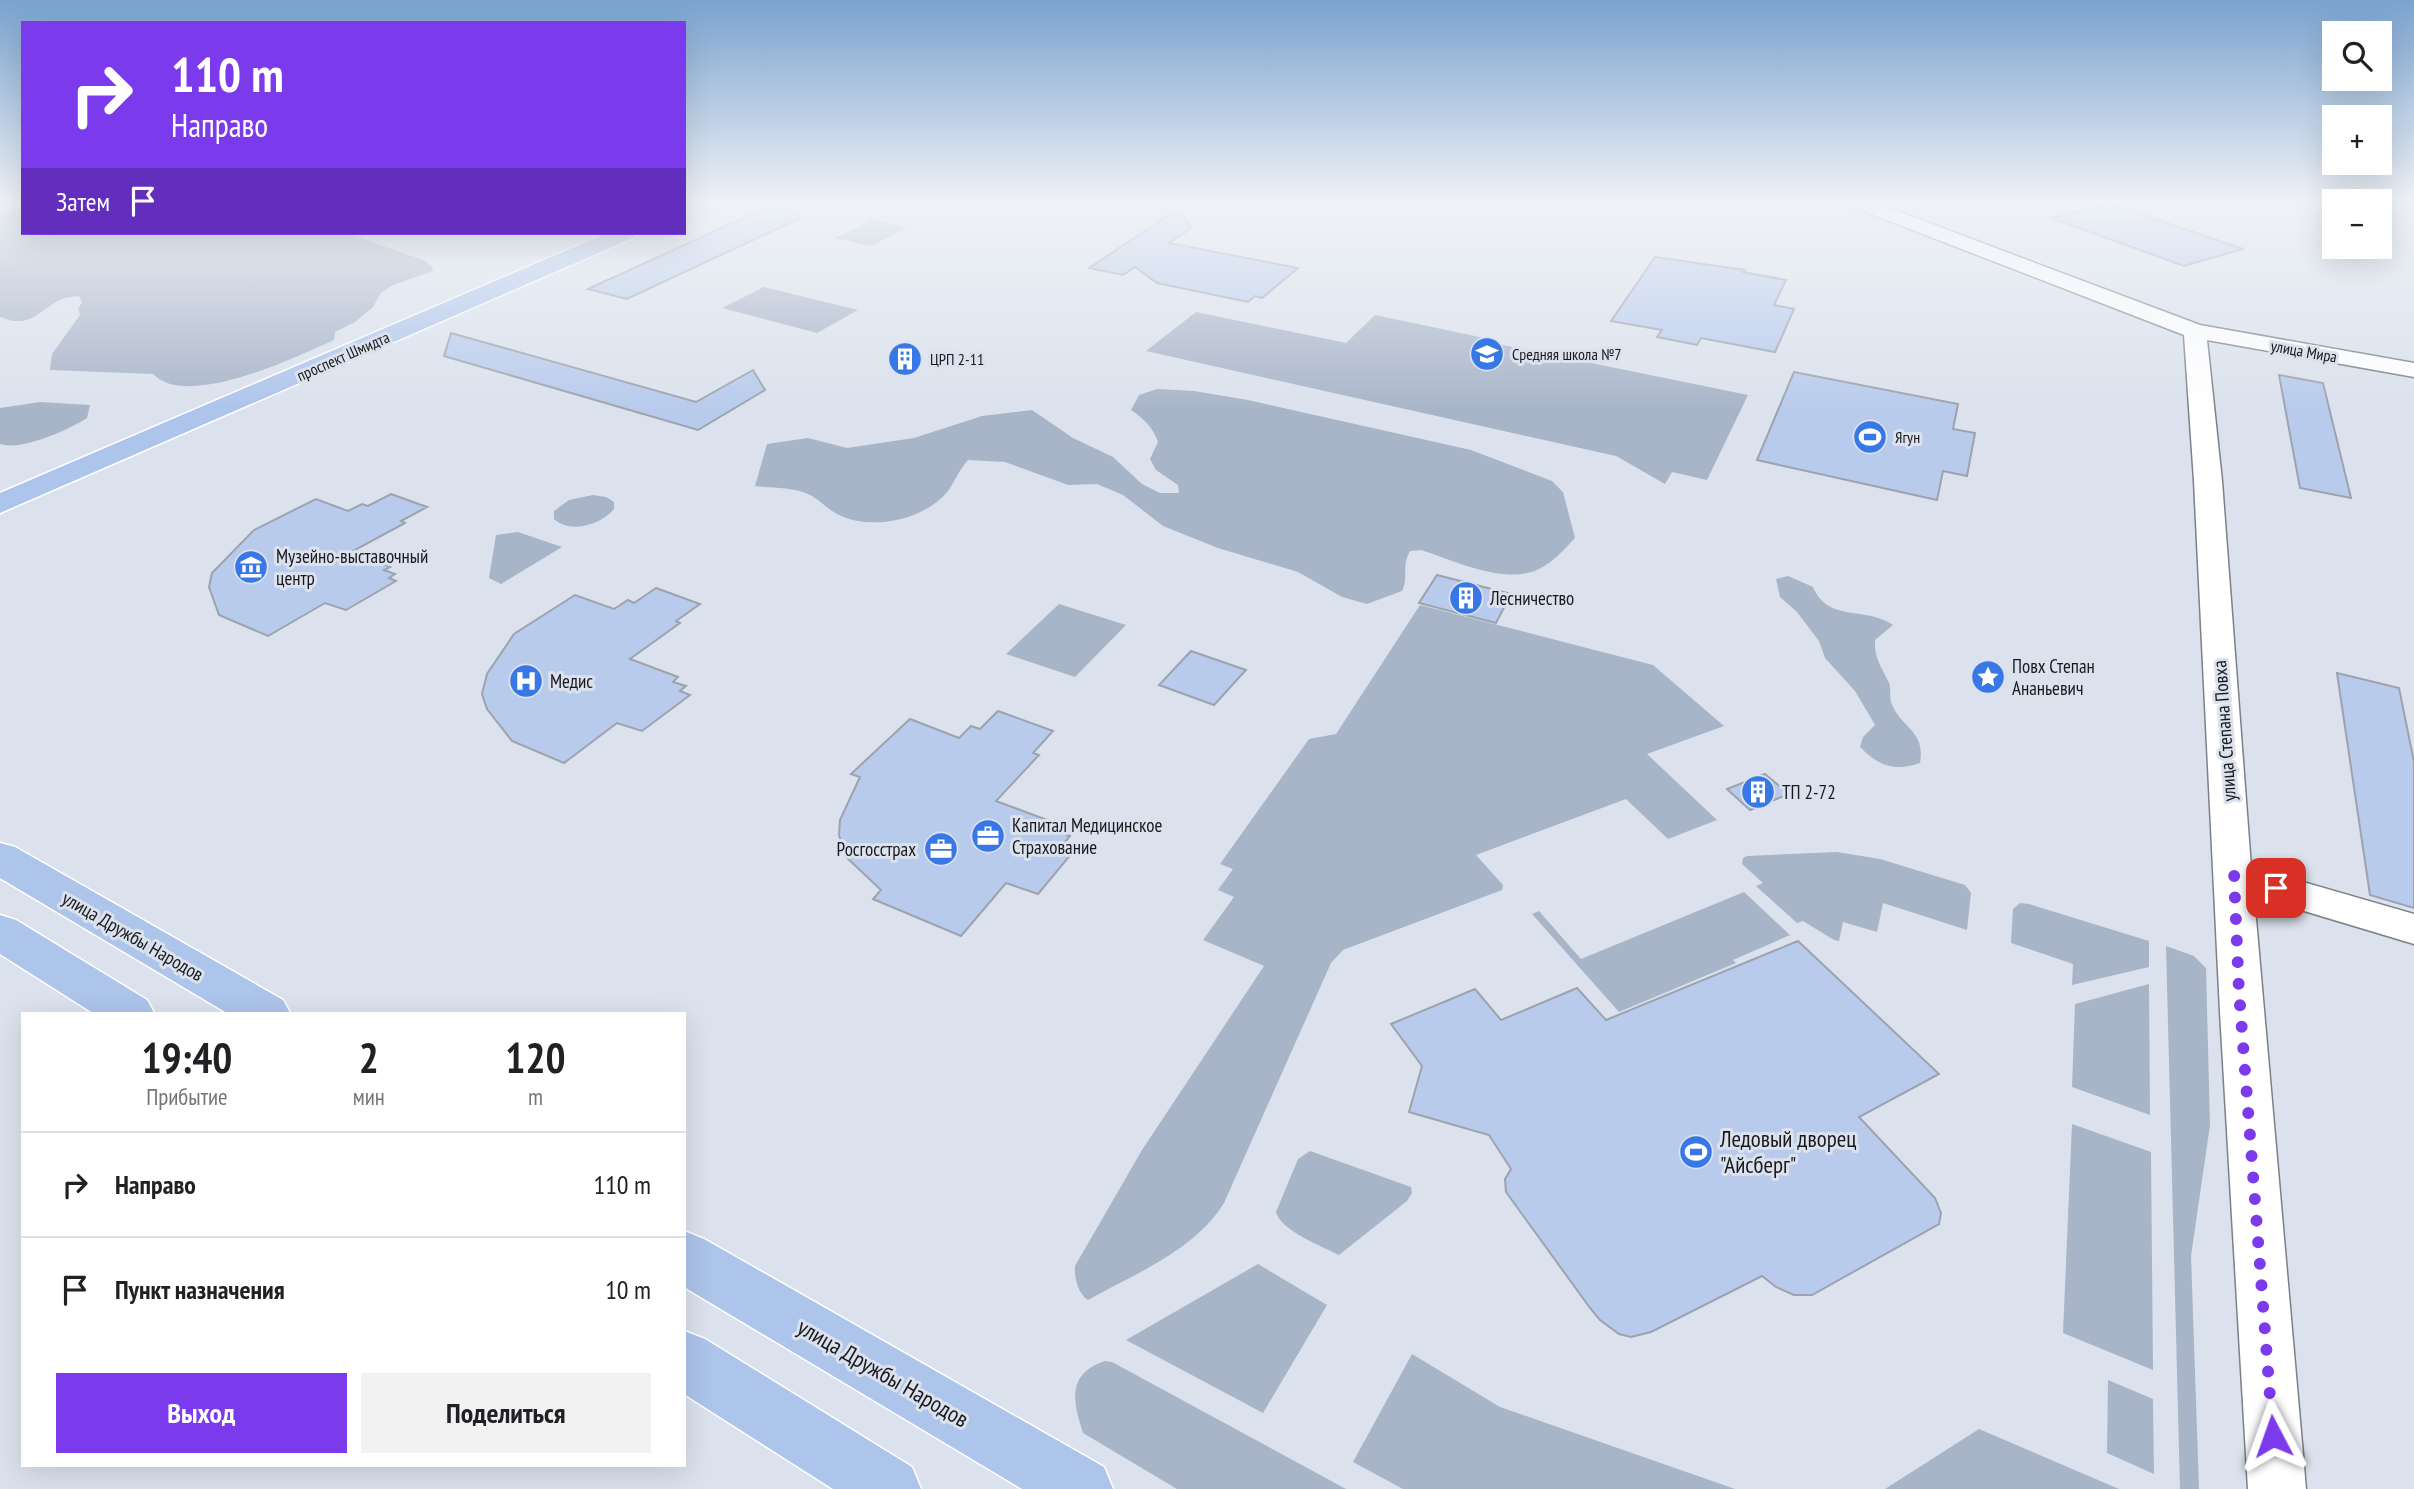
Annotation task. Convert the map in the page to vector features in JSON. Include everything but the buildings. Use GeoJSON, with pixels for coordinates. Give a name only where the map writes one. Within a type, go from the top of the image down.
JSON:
{"type":"FeatureCollection","features":[{"type":"Feature","properties":{"kind":"main road","name":"проспект Шмидта"},"geometry":{"type":"LineString","coordinates":[[0,504],[535,272]]}},
{"type":"Feature","properties":{"kind":"main road","name":"проспект Шмидта"},"geometry":{"type":"LineString","coordinates":[[0,510],[60,480]]}},
{"type":"Feature","properties":{"kind":"main road","name":"улица Дружбы Народов"},"geometry":{"type":"LineString","coordinates":[[0,858],[264,1012]]}},
{"type":"Feature","properties":{"kind":"main road"},"geometry":{"type":"LineString","coordinates":[[0,932],[128,1012]]}},
{"type":"Feature","properties":{"kind":"main road","name":"улица Дружбы Народов"},"geometry":{"type":"LineString","coordinates":[[686,1258],[1082,1489]]}},
{"type":"Feature","properties":{"kind":"main road"},"geometry":{"type":"LineString","coordinates":[[686,1361],[890,1489]]}},
{"type":"Feature","properties":{"kind":"street"},"geometry":{"type":"LineString","coordinates":[[2042,272],[2195,331]]}},
{"type":"Feature","properties":{"kind":"street","name":"улица Мира"},"geometry":{"type":"LineString","coordinates":[[2195,331],[2414,370]]}},
{"type":"Feature","properties":{"kind":"street","name":"улица Степана Повха"},"geometry":{"type":"LineString","coordinates":[[2195,331],[2208,481],[2240,1000],[2277,1489]]}},
{"type":"Feature","properties":{"kind":"street"},"geometry":{"type":"LineString","coordinates":[[2234,876],[2414,929]]}},
{"type":"Feature","properties":{"kind":"shaded area"},"geometry":{"type":"Polygon","coordinates":[[[0,272],[429,272],[393,285],[381,293],[373,307],[355,322],[335,332],[334,340],[269,368],[215,384],[169,384],[153,374],[50,370],[52,354],[80,315],[78,309],[82,302],[79,296],[64,298],[28,320],[0,317],[0,272]]]}},
{"type":"Feature","properties":{"kind":"shaded area"},"geometry":{"type":"Polygon","coordinates":[[[764,287],[858,310],[817,333],[722,308],[764,287]]]}},
{"type":"Feature","properties":{"kind":"shaded area"},"geometry":{"type":"Polygon","coordinates":[[[1196,312],[1346,343],[1375,315],[1489,339],[1488,342],[1748,395],[1707,480],[1672,472],[1665,484],[1616,456],[1146,351],[1196,312]]]}},
{"type":"Feature","properties":{"kind":"shaded area"},"geometry":{"type":"Polygon","coordinates":[[[1157,389],[1194,391],[1248,400],[1471,450],[1552,481],[1563,492],[1575,538],[1554,559],[1527,573],[1501,574],[1473,568],[1421,550],[1410,551],[1402,591],[1367,604],[1342,597],[1298,572],[1218,548],[1163,526],[1123,495],[1097,484],[1068,485],[1005,462],[968,460],[948,491],[938,501],[912,516],[881,522],[852,520],[802,492],[755,486],[767,444],[808,438],[847,448],[914,438],[982,416],[1032,410],[1073,438],[1113,457],[1142,484],[1160,493],[1179,493],[1178,485],[1156,470],[1150,459],[1158,442],[1154,432],[1131,410],[1139,395],[1157,389]]]}},
{"type":"Feature","properties":{"kind":"shaded area"},"geometry":{"type":"Polygon","coordinates":[[[40,402],[90,405],[87,418],[57,433],[20,445],[0,444],[0,408],[40,402]]]}},
{"type":"Feature","properties":{"kind":"shaded area"},"geometry":{"type":"Polygon","coordinates":[[[593,495],[606,497],[614,502],[614,509],[608,515],[585,526],[568,526],[554,519],[554,511],[569,500],[593,495]]]}},
{"type":"Feature","properties":{"kind":"shaded area"},"geometry":{"type":"Polygon","coordinates":[[[518,532],[562,547],[501,584],[489,578],[496,535],[518,532]]]}},
{"type":"Feature","properties":{"kind":"shaded area"},"geometry":{"type":"Polygon","coordinates":[[[1788,576],[1813,587],[1820,598],[1838,610],[1882,619],[1893,625],[1875,640],[1876,652],[1889,683],[1895,711],[1919,743],[1920,763],[1903,767],[1887,765],[1873,759],[1860,747],[1863,737],[1875,725],[1855,691],[1825,658],[1819,641],[1797,612],[1780,597],[1776,579],[1788,576]]]}},
{"type":"Feature","properties":{"kind":"shaded area"},"geometry":{"type":"Polygon","coordinates":[[[1059,604],[1126,625],[1075,677],[1006,654],[1059,604]]]}},
{"type":"Feature","properties":{"kind":"shaded area"},"geometry":{"type":"Polygon","coordinates":[[[1420,605],[1653,665],[1724,726],[1647,754],[1717,820],[1668,839],[1626,799],[1476,855],[1503,885],[1502,890],[1343,950],[1331,963],[1224,1203],[1212,1220],[1197,1235],[1163,1259],[1088,1300],[1077,1285],[1075,1266],[1142,1150],[1264,966],[1203,940],[1234,897],[1218,890],[1233,869],[1220,864],[1309,739],[1336,734],[1420,605]]]}},
{"type":"Feature","properties":{"kind":"shaded area"},"geometry":{"type":"Polygon","coordinates":[[[1837,852],[1880,859],[1965,885],[1971,893],[1967,930],[1883,903],[1877,932],[1843,922],[1839,941],[1834,940],[1803,921],[1797,923],[1756,886],[1763,883],[1742,864],[1743,858],[1747,856],[1837,852]]]}},
{"type":"Feature","properties":{"kind":"shaded area"},"geometry":{"type":"Polygon","coordinates":[[[1744,892],[1790,935],[1733,960],[1736,963],[1619,1012],[1532,914],[1539,911],[1581,959],[1744,892]]]}},
{"type":"Feature","properties":{"kind":"shaded area"},"geometry":{"type":"Polygon","coordinates":[[[2020,903],[2149,941],[2149,967],[2072,985],[2073,964],[2011,943],[2013,909],[2020,903]]]}},
{"type":"Feature","properties":{"kind":"shaded area"},"geometry":{"type":"Polygon","coordinates":[[[2166,946],[2194,956],[2206,968],[2210,1125],[2191,1256],[2199,1489],[2180,1489],[2166,946]]]}},
{"type":"Feature","properties":{"kind":"shaded area"},"geometry":{"type":"Polygon","coordinates":[[[2149,984],[2150,1115],[2072,1087],[2075,1004],[2149,984]]]}},
{"type":"Feature","properties":{"kind":"shaded area"},"geometry":{"type":"Polygon","coordinates":[[[2072,1124],[2151,1152],[2153,1370],[2063,1333],[2072,1124]]]}},
{"type":"Feature","properties":{"kind":"shaded area"},"geometry":{"type":"Polygon","coordinates":[[[1310,1151],[1411,1187],[1412,1193],[1407,1201],[1339,1255],[1293,1231],[1279,1219],[1276,1212],[1298,1159],[1310,1151]]]}},
{"type":"Feature","properties":{"kind":"shaded area"},"geometry":{"type":"Polygon","coordinates":[[[1258,1264],[1327,1305],[1263,1413],[1126,1340],[1258,1264]]]}},
{"type":"Feature","properties":{"kind":"shaded area"},"geometry":{"type":"Polygon","coordinates":[[[1412,1354],[1500,1407],[1735,1489],[1403,1489],[1353,1462],[1412,1354]]]}},
{"type":"Feature","properties":{"kind":"shaded area"},"geometry":{"type":"Polygon","coordinates":[[[1105,1361],[1112,1362],[1346,1489],[1177,1489],[1083,1433],[1075,1400],[1078,1381],[1092,1367],[1105,1361]]]}},
{"type":"Feature","properties":{"kind":"shaded area"},"geometry":{"type":"Polygon","coordinates":[[[2108,1380],[2153,1399],[2154,1474],[2107,1453],[2108,1380]]]}},
{"type":"Feature","properties":{"kind":"shaded area"},"geometry":{"type":"Polygon","coordinates":[[[1979,1429],[2119,1489],[1885,1489],[1979,1429]]]}},
{"type":"Feature","properties":{"kind":"place","name":"Средняя школа №7"},"geometry":{"type":"Point","coordinates":[1487,354]}},
{"type":"Feature","properties":{"kind":"place","name":"ЦРП 2-11"},"geometry":{"type":"Point","coordinates":[905,359]}},
{"type":"Feature","properties":{"kind":"place","name":"Ягун"},"geometry":{"type":"Point","coordinates":[1870,437]}},
{"type":"Feature","properties":{"kind":"place","name":"Музейно-выставочный центр"},"geometry":{"type":"Point","coordinates":[251,567]}},
{"type":"Feature","properties":{"kind":"place","name":"Лесничество"},"geometry":{"type":"Point","coordinates":[1466,598]}},
{"type":"Feature","properties":{"kind":"place","name":"Повх Степан Ананьевич"},"geometry":{"type":"Point","coordinates":[1988,677]}},
{"type":"Feature","properties":{"kind":"place","name":"Медис"},"geometry":{"type":"Point","coordinates":[526,681]}},
{"type":"Feature","properties":{"kind":"place","name":"ТП 2-72"},"geometry":{"type":"Point","coordinates":[1758,792]}},
{"type":"Feature","properties":{"kind":"place","name":"Капитал Медицинское Страхование"},"geometry":{"type":"Point","coordinates":[988,836]}},
{"type":"Feature","properties":{"kind":"place","name":"Росгосстрах"},"geometry":{"type":"Point","coordinates":[941,849]}},
{"type":"Feature","properties":{"kind":"place","name":"Ледовый дворец \"Айсберг\""},"geometry":{"type":"Point","coordinates":[1696,1152]}},
{"type":"Feature","properties":{"kind":"route"},"geometry":{"type":"LineString","coordinates":[[2273,1436],[2236,953],[2234,876],[2276,888]]}}]}
